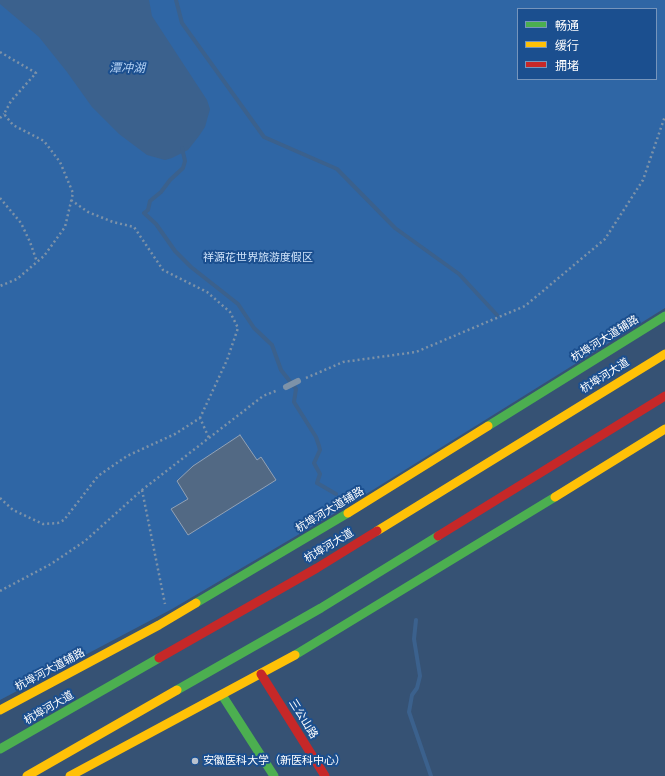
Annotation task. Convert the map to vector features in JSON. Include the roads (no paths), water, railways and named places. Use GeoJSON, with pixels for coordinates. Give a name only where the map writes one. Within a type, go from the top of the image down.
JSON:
{"type":"FeatureCollection","features":[{"type":"Feature","properties":{"kind":"street","name":"杭埠河大道辅路"},"geometry":{"type":"LineString","coordinates":[[0,710],[169,620],[334,522],[665,316]]}},
{"type":"Feature","properties":{"kind":"street","name":"杭埠河大道"},"geometry":{"type":"LineString","coordinates":[[0,749],[317,568],[665,354]]}},
{"type":"Feature","properties":{"kind":"street"},"geometry":{"type":"LineString","coordinates":[[27,776],[321,608],[665,396]]}},
{"type":"Feature","properties":{"kind":"street"},"geometry":{"type":"LineString","coordinates":[[70,776],[261,674],[520,519],[665,428]]}},
{"type":"Feature","properties":{"kind":"street","name":"三公山路"},"geometry":{"type":"LineString","coordinates":[[261,674],[325,776]]}},
{"type":"Feature","properties":{"kind":"street"},"geometry":{"type":"LineString","coordinates":[[222,695],[274,776]]}},
{"type":"Feature","properties":{"kind":"lane"},"geometry":{"type":"LineString","coordinates":[[286,387],[298,381]]}},
{"type":"Feature","properties":{"kind":"water","name":"潭冲湖"},"geometry":{"type":"Polygon","coordinates":[[[0,0],[149,0],[152,16],[207,100],[210,109],[205,127],[188,150],[172,158],[165,160],[147,155],[119,134],[92,107],[39,37],[0,4],[0,0]]]}},
{"type":"Feature","properties":{"kind":"waterway"},"geometry":{"type":"LineString","coordinates":[[176,0],[182,23],[264,137],[337,169],[395,228],[459,274],[497,315]]}},
{"type":"Feature","properties":{"kind":"waterway"},"geometry":{"type":"LineString","coordinates":[[182,148],[185,161],[183,168],[170,180],[161,192],[150,201],[148,210],[144,213],[156,224],[175,251],[191,267],[238,304],[254,328],[272,345],[281,370],[296,389],[294,402],[316,437],[319,446],[320,450],[314,463],[320,474],[317,483],[336,494]]}},
{"type":"Feature","properties":{"kind":"waterway"},"geometry":{"type":"LineString","coordinates":[[416,620],[414,639],[420,676],[417,688],[412,695],[409,712],[431,776]]}},
{"type":"Feature","properties":{"kind":"place","name":"安徽医科大学（新医科中心）"},"geometry":{"type":"Point","coordinates":[195,761]}},
{"type":"Feature","properties":{"kind":"park label","name":"祥源花世界旅游度假区"},"geometry":{"type":"Point","coordinates":[258,258]}}]}
